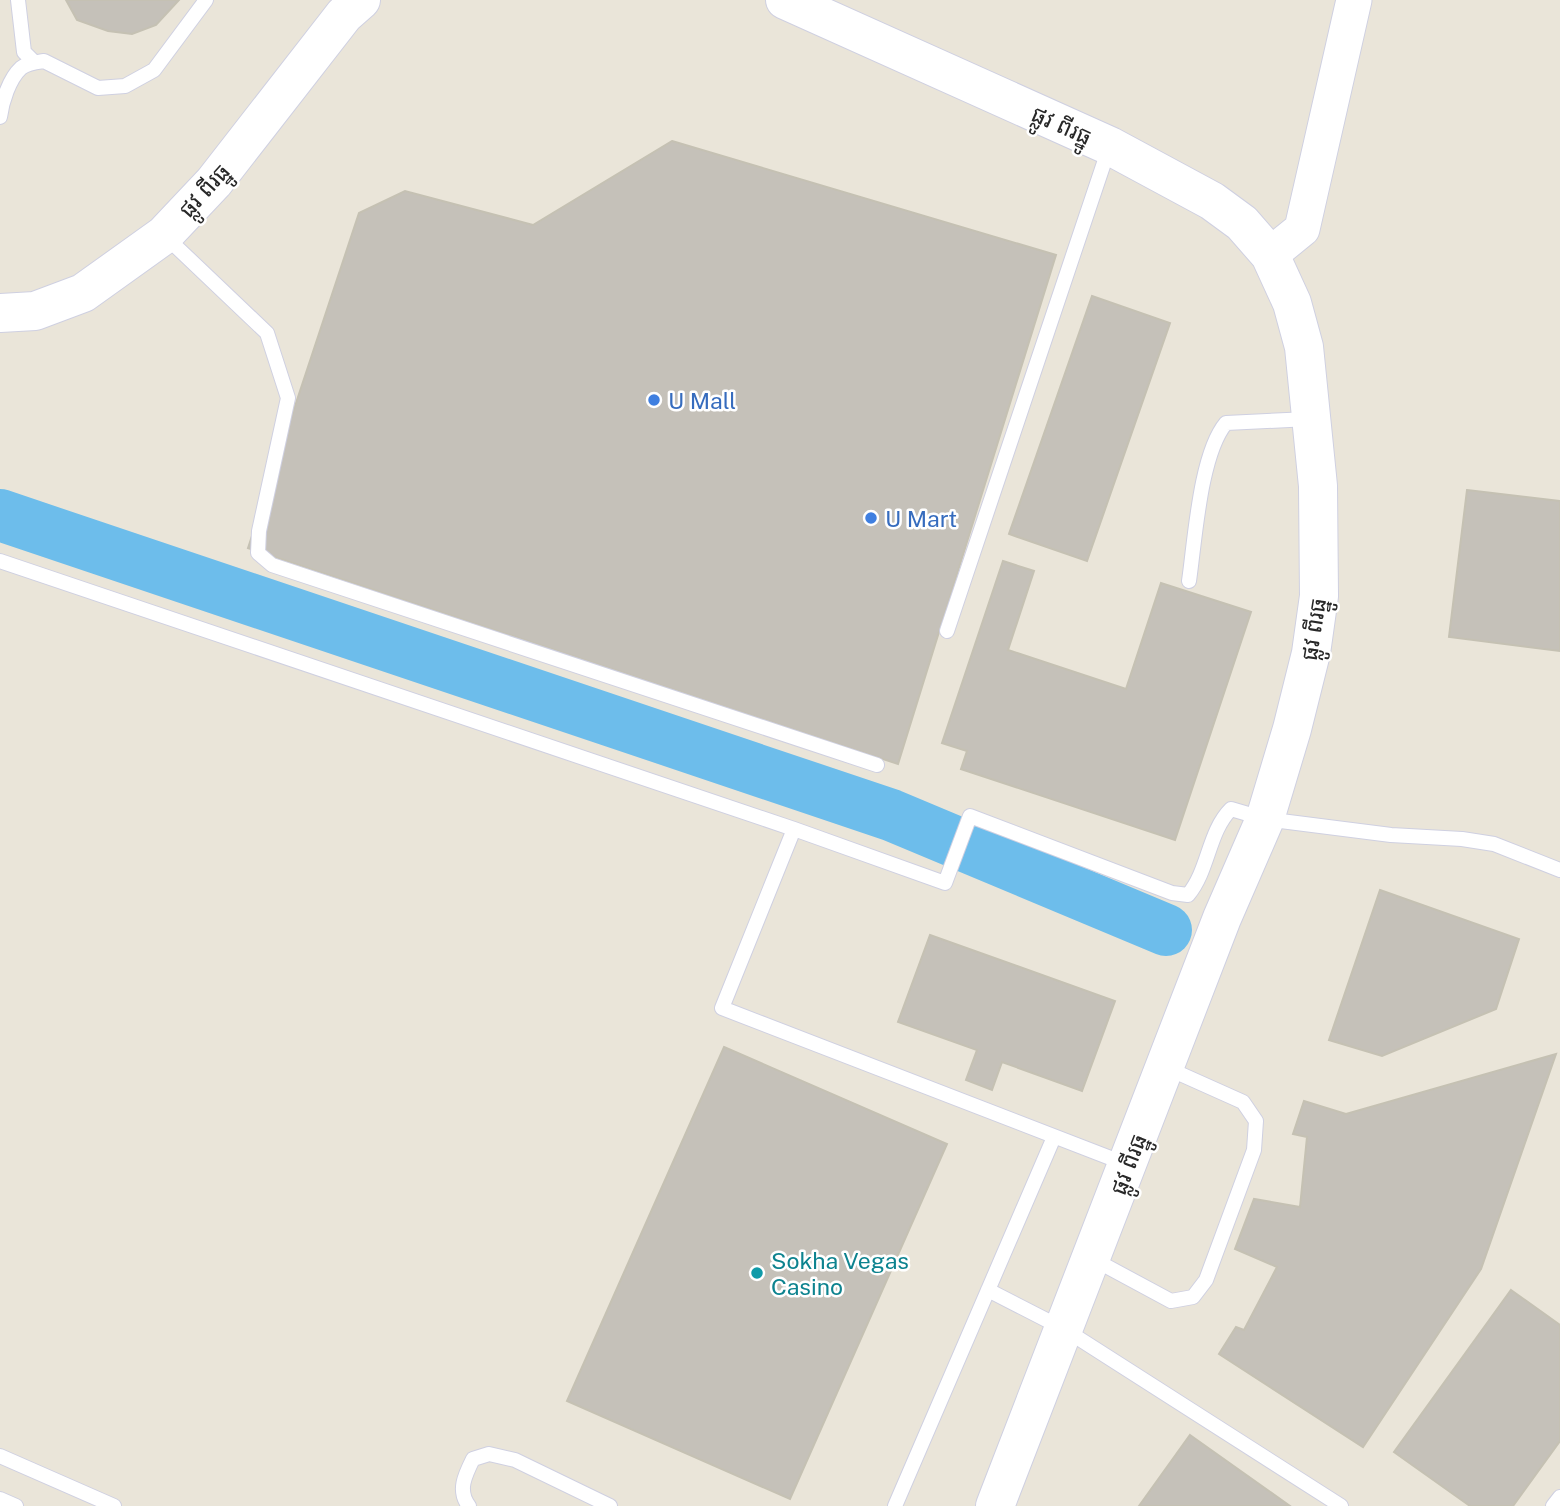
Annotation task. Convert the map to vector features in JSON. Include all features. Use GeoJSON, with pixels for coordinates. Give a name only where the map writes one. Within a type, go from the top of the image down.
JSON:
{"type":"FeatureCollection","features":[{"type":"Feature","properties":{"kind":"main road","name":"ផ្លូវ ពីរធ្នូ"},"geometry":{"type":"LineString","coordinates":[[0,313],[34,311],[83,293],[164,234],[214,182],[344,15],[361,0]]}},
{"type":"Feature","properties":{"kind":"main road","name":"ផ្លូវ ពីរធ្នូ"},"geometry":{"type":"LineString","coordinates":[[785,0],[1110,146],[1212,201],[1242,223],[1270,255],[1292,303],[1304,347],[1318,486],[1319,596],[1311,653],[1292,729],[1265,819],[1222,918],[995,1506]]}},
{"type":"Feature","properties":{"kind":"street"},"geometry":{"type":"LineString","coordinates":[[1270,255],[1302,229],[1354,0]]}},
{"type":"Feature","properties":{"kind":"lane"},"geometry":{"type":"LineString","coordinates":[[18,0],[24,52],[34,62]]}},
{"type":"Feature","properties":{"kind":"lane"},"geometry":{"type":"LineString","coordinates":[[0,117],[1,98],[21,68],[34,62],[44,61],[99,88],[125,86],[154,70],[206,0]]}},
{"type":"Feature","properties":{"kind":"lane"},"geometry":{"type":"LineString","coordinates":[[947,631],[1110,146]]}},
{"type":"Feature","properties":{"kind":"lane"},"geometry":{"type":"LineString","coordinates":[[164,234],[267,333],[275,352],[288,398],[259,531],[258,553],[272,565],[877,765]]}},
{"type":"Feature","properties":{"kind":"lane"},"geometry":{"type":"LineString","coordinates":[[1189,581],[1203,485],[1221,429],[1226,423],[1312,419]]}},
{"type":"Feature","properties":{"kind":"lane"},"geometry":{"type":"LineString","coordinates":[[0,561],[794,829],[945,883],[970,816],[1172,893],[1188,895],[1196,886],[1222,818],[1231,809],[1265,819],[1391,835],[1462,839],[1494,844],[1560,870]]}},
{"type":"Feature","properties":{"kind":"lane"},"geometry":{"type":"LineString","coordinates":[[794,829],[722,1008],[1128,1164]]}},
{"type":"Feature","properties":{"kind":"lane"},"geometry":{"type":"LineString","coordinates":[[1091,1258],[1171,1301],[1193,1297],[1206,1280],[1254,1150],[1256,1121],[1243,1102],[1165,1068]]}},
{"type":"Feature","properties":{"kind":"lane"},"geometry":{"type":"LineString","coordinates":[[895,1506],[1054,1137]]}},
{"type":"Feature","properties":{"kind":"lane"},"geometry":{"type":"LineString","coordinates":[[988,1290],[1063,1329],[1341,1506]]}},
{"type":"Feature","properties":{"kind":"lane"},"geometry":{"type":"LineString","coordinates":[[469,1506],[462,1490],[466,1473],[473,1459],[489,1454],[515,1460],[610,1506]]}},
{"type":"Feature","properties":{"kind":"lane"},"geometry":{"type":"LineString","coordinates":[[0,1456],[114,1506]]}},
{"type":"Feature","properties":{"kind":"lane"},"geometry":{"type":"LineString","coordinates":[[1553,1506],[1560,1497]]}},
{"type":"Feature","properties":{"kind":"lane"},"geometry":{"type":"LineString","coordinates":[[0,1499],[16,1506]]}},
{"type":"Feature","properties":{"kind":"building"},"geometry":{"type":"Polygon","coordinates":[[[66,0],[179,0],[156,25],[132,34],[108,31],[77,20],[66,0]]]}},
{"type":"Feature","properties":{"kind":"building","name":"U Mall"},"geometry":{"type":"Polygon","coordinates":[[[672,141],[1056,255],[898,764],[248,548],[359,213],[405,191],[533,225],[672,141]]]}},
{"type":"Feature","properties":{"kind":"building"},"geometry":{"type":"Polygon","coordinates":[[[1092,296],[1170,323],[1087,561],[1009,534],[1092,296]]]}},
{"type":"Feature","properties":{"kind":"building"},"geometry":{"type":"Polygon","coordinates":[[[1467,490],[1560,501],[1560,651],[1449,637],[1467,490]]]}},
{"type":"Feature","properties":{"kind":"building"},"geometry":{"type":"Polygon","coordinates":[[[1003,561],[1034,571],[1008,650],[1126,689],[1161,583],[1251,612],[1175,840],[961,769],[967,751],[942,743],[1003,561]]]}},
{"type":"Feature","properties":{"kind":"building"},"geometry":{"type":"Polygon","coordinates":[[[1380,890],[1519,939],[1496,1009],[1382,1056],[1329,1040],[1380,890]]]}},
{"type":"Feature","properties":{"kind":"building"},"geometry":{"type":"Polygon","coordinates":[[[930,935],[1115,1001],[1082,1091],[1002,1062],[992,1090],[966,1080],[977,1050],[898,1022],[930,935]]]}},
{"type":"Feature","properties":{"kind":"building","name":"Sokha Vegas Casino"},"geometry":{"type":"Polygon","coordinates":[[[724,1047],[947,1144],[790,1499],[567,1401],[724,1047]]]}},
{"type":"Feature","properties":{"kind":"building"},"geometry":{"type":"Polygon","coordinates":[[[1556,1054],[1481,1269],[1363,1447],[1219,1354],[1236,1327],[1244,1330],[1277,1267],[1235,1249],[1254,1199],[1300,1207],[1307,1137],[1293,1134],[1304,1101],[1346,1114],[1556,1054]]]}},
{"type":"Feature","properties":{"kind":"building"},"geometry":{"type":"Polygon","coordinates":[[[1511,1290],[1560,1325],[1560,1441],[1513,1506],[1470,1506],[1394,1452],[1511,1290]]]}},
{"type":"Feature","properties":{"kind":"building"},"geometry":{"type":"Polygon","coordinates":[[[1190,1435],[1290,1506],[1139,1506],[1190,1435]]]}},
{"type":"Feature","properties":{"kind":"waterway"},"geometry":{"type":"LineString","coordinates":[[0,515],[891,815],[1166,930]]}},
{"type":"Feature","properties":{"kind":"place","name":"U Mall"},"geometry":{"type":"Point","coordinates":[654,400]}},
{"type":"Feature","properties":{"kind":"place","name":"U Mart"},"geometry":{"type":"Point","coordinates":[871,518]}},
{"type":"Feature","properties":{"kind":"place","name":"Sokha Vegas Casino"},"geometry":{"type":"Point","coordinates":[757,1273]}}]}
